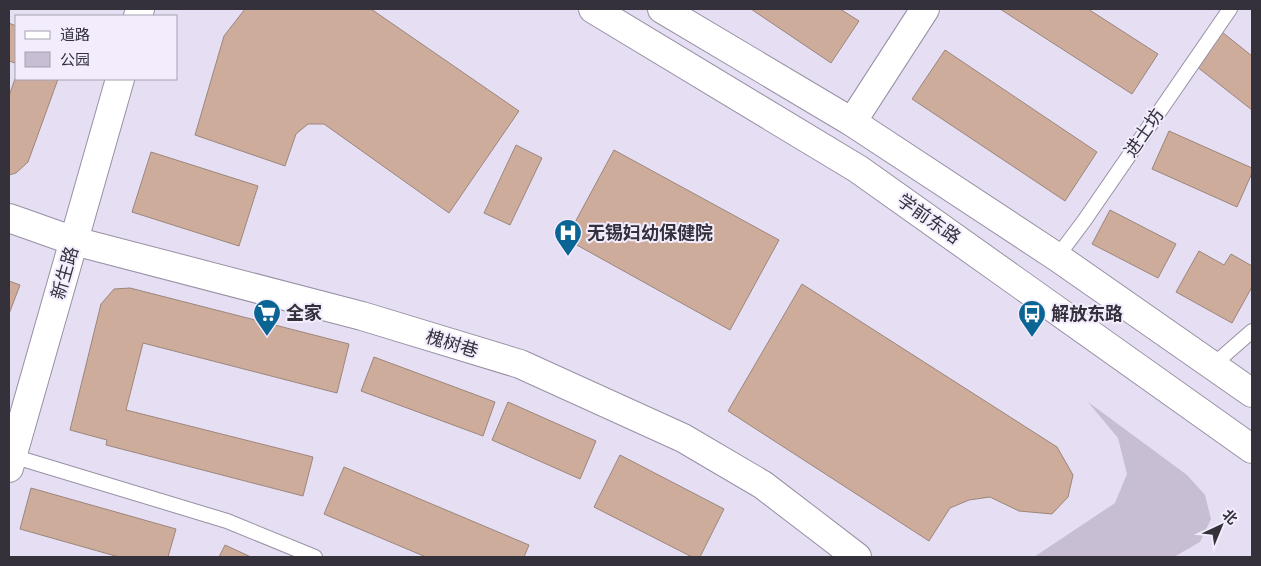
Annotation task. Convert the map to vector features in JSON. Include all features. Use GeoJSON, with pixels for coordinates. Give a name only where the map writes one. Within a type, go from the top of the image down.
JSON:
{"type":"FeatureCollection","features":[{"type":"Feature","properties":{"kind":"main road","name":"学前东路"},"geometry":{"type":"LineString","coordinates":[[593,9],[858,170],[1252,449]]}},
{"type":"Feature","properties":{"kind":"main road","name":"学前东路"},"geometry":{"type":"LineString","coordinates":[[662,9],[852,122],[1057,257],[1252,393]]}},
{"type":"Feature","properties":{"kind":"main road"},"geometry":{"type":"LineString","coordinates":[[852,122],[925,9]]}},
{"type":"Feature","properties":{"kind":"main road","name":"新生路"},"geometry":{"type":"LineString","coordinates":[[9,459],[120,80]]}},
{"type":"Feature","properties":{"kind":"main road","name":"槐树巷"},"geometry":{"type":"LineString","coordinates":[[9,218],[74,241],[362,316],[520,364],[683,438],[763,485],[856,557]]}},
{"type":"Feature","properties":{"kind":"lane","name":"进士坊"},"geometry":{"type":"LineString","coordinates":[[1057,257],[1084,221],[1230,9]]}},
{"type":"Feature","properties":{"kind":"lane"},"geometry":{"type":"LineString","coordinates":[[1213,365],[1252,331]]}},
{"type":"Feature","properties":{"kind":"lane"},"geometry":{"type":"LineString","coordinates":[[9,459],[227,521],[315,557]]}},
{"type":"Feature","properties":{"kind":"green space"},"geometry":{"type":"Polygon","coordinates":[[[1088,402],[1187,475],[1205,495],[1211,519],[1200,542],[1174,557],[1034,557],[1115,503],[1127,474],[1118,438],[1088,402]]]}},
{"type":"Feature","properties":{"kind":"building"},"geometry":{"type":"Polygon","coordinates":[[[245,9],[371,9],[519,111],[449,213],[324,124],[308,124],[296,134],[285,166],[195,135],[224,36],[245,9]]]}},
{"type":"Feature","properties":{"kind":"building"},"geometry":{"type":"Polygon","coordinates":[[[751,9],[840,9],[859,21],[831,63],[751,9]]]}},
{"type":"Feature","properties":{"kind":"building"},"geometry":{"type":"Polygon","coordinates":[[[1000,9],[1088,9],[1158,54],[1132,94],[1000,9]]]}},
{"type":"Feature","properties":{"kind":"building"},"geometry":{"type":"Polygon","coordinates":[[[9,23],[15,26],[15,63],[9,61],[9,23]]]}},
{"type":"Feature","properties":{"kind":"building"},"geometry":{"type":"Polygon","coordinates":[[[1222,32],[1252,56],[1252,110],[1196,66],[1222,32]]]}},
{"type":"Feature","properties":{"kind":"building"},"geometry":{"type":"Polygon","coordinates":[[[945,50],[1097,152],[1065,201],[912,99],[945,50]]]}},
{"type":"Feature","properties":{"kind":"building"},"geometry":{"type":"Polygon","coordinates":[[[15,79],[58,80],[28,162],[16,173],[9,175],[9,96],[15,79]]]}},
{"type":"Feature","properties":{"kind":"building"},"geometry":{"type":"Polygon","coordinates":[[[1169,131],[1252,168],[1252,173],[1237,207],[1152,169],[1169,131]]]}},
{"type":"Feature","properties":{"kind":"building"},"geometry":{"type":"Polygon","coordinates":[[[516,145],[542,158],[510,225],[484,213],[516,145]]]}},
{"type":"Feature","properties":{"kind":"building"},"geometry":{"type":"Polygon","coordinates":[[[614,150],[779,240],[730,330],[566,239],[614,150]]]}},
{"type":"Feature","properties":{"kind":"building"},"geometry":{"type":"Polygon","coordinates":[[[151,152],[258,186],[239,246],[132,212],[151,152]]]}},
{"type":"Feature","properties":{"kind":"building"},"geometry":{"type":"Polygon","coordinates":[[[1110,210],[1176,244],[1158,278],[1092,244],[1110,210]]]}},
{"type":"Feature","properties":{"kind":"building"},"geometry":{"type":"Polygon","coordinates":[[[1199,251],[1224,265],[1231,254],[1252,266],[1252,287],[1232,323],[1176,292],[1199,251]]]}},
{"type":"Feature","properties":{"kind":"building"},"geometry":{"type":"Polygon","coordinates":[[[9,281],[20,285],[9,314],[9,281]]]}},
{"type":"Feature","properties":{"kind":"building"},"geometry":{"type":"Polygon","coordinates":[[[802,284],[1057,447],[1073,475],[1068,497],[1052,514],[1019,511],[990,497],[969,500],[950,508],[929,541],[728,411],[802,284]]]}},
{"type":"Feature","properties":{"kind":"building"},"geometry":{"type":"Polygon","coordinates":[[[130,288],[349,344],[337,393],[143,343],[126,410],[313,457],[303,496],[106,445],[107,440],[70,430],[101,304],[114,289],[130,288]]]}},
{"type":"Feature","properties":{"kind":"building"},"geometry":{"type":"Polygon","coordinates":[[[374,357],[495,402],[483,436],[361,391],[374,357]]]}},
{"type":"Feature","properties":{"kind":"building"},"geometry":{"type":"Polygon","coordinates":[[[508,402],[596,441],[580,479],[492,440],[508,402]]]}},
{"type":"Feature","properties":{"kind":"building"},"geometry":{"type":"Polygon","coordinates":[[[620,455],[724,509],[700,557],[692,557],[594,507],[620,455]]]}},
{"type":"Feature","properties":{"kind":"building"},"geometry":{"type":"Polygon","coordinates":[[[344,467],[529,545],[524,557],[426,557],[324,514],[344,467]]]}},
{"type":"Feature","properties":{"kind":"building"},"geometry":{"type":"Polygon","coordinates":[[[31,488],[176,529],[168,557],[119,557],[20,529],[31,488]]]}},
{"type":"Feature","properties":{"kind":"building"},"geometry":{"type":"Polygon","coordinates":[[[225,545],[251,557],[219,557],[225,545]]]}},
{"type":"Feature","properties":{"kind":"place","name":"无锡妇幼保健院"},"geometry":{"type":"Point","coordinates":[568,257]}},
{"type":"Feature","properties":{"kind":"place","name":"全家"},"geometry":{"type":"Point","coordinates":[267,337]}},
{"type":"Feature","properties":{"kind":"place","name":"解放东路"},"geometry":{"type":"Point","coordinates":[1032,338]}}]}
